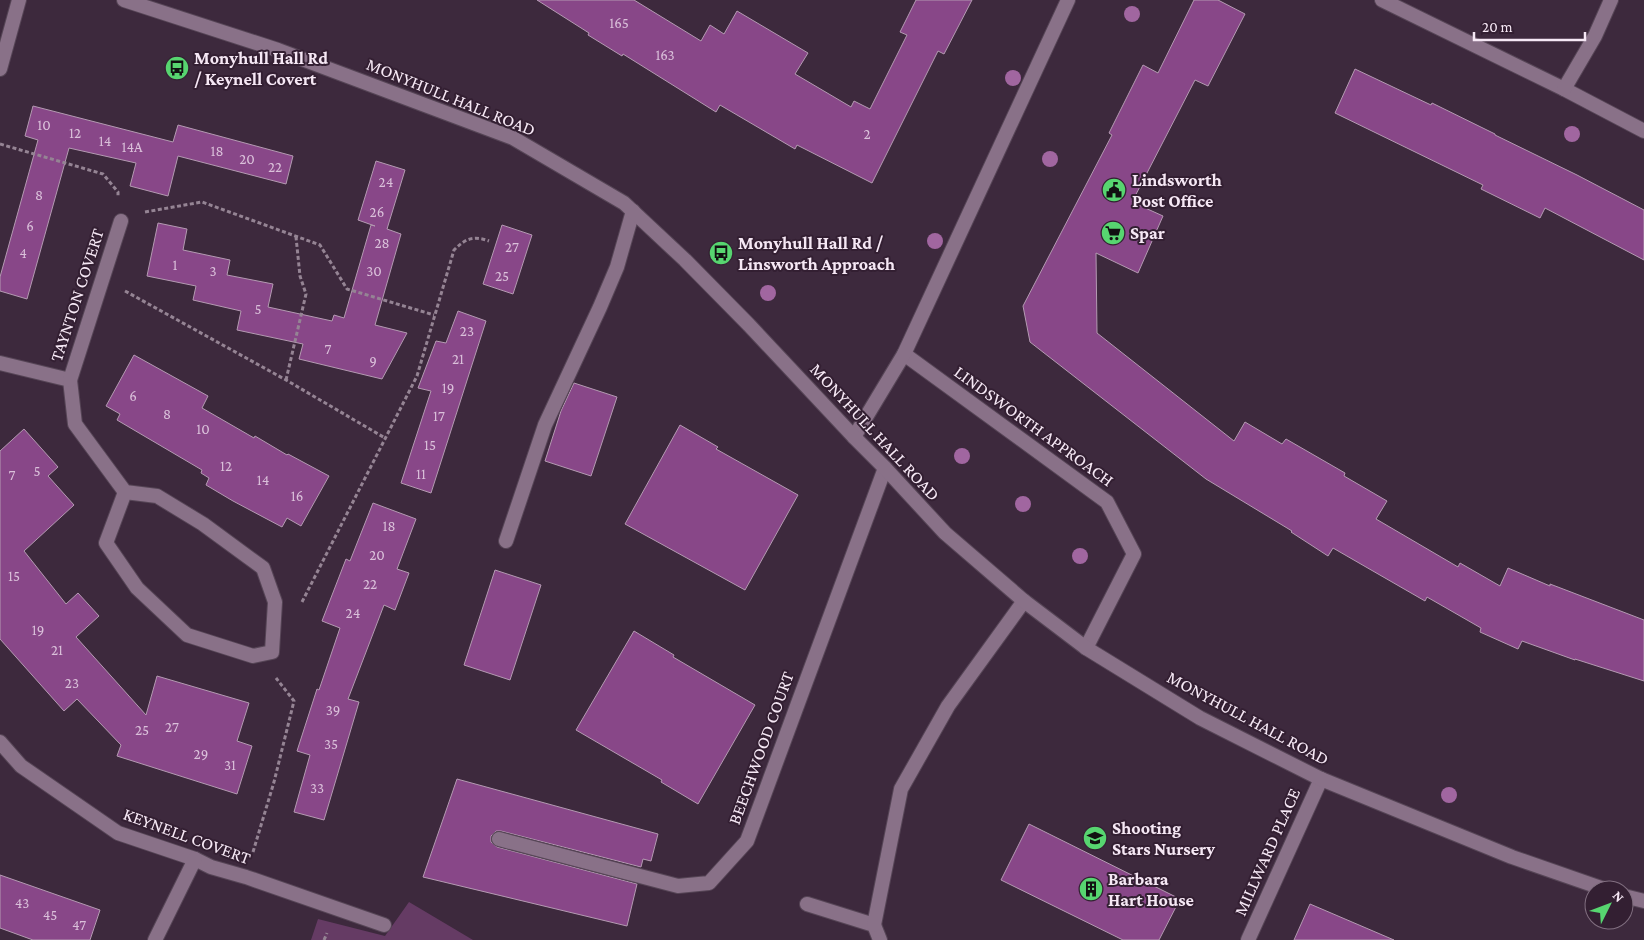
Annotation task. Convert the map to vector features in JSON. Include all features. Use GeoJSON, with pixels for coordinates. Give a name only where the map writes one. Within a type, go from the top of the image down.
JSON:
{"type":"FeatureCollection","features":[{"type":"Feature","properties":{"kind":"street"},"geometry":{"type":"LineString","coordinates":[[0,68],[19,0]]}},
{"type":"Feature","properties":{"kind":"street","name":"MONYHULL HALL ROAD"},"geometry":{"type":"LineString","coordinates":[[124,0],[278,50],[512,138],[624,203],[685,260],[743,319],[945,533],[1024,601],[1086,648],[1200,718],[1321,779],[1512,857],[1584,882]]}},
{"type":"Feature","properties":{"kind":"street"},"geometry":{"type":"LineString","coordinates":[[854,437],[904,354],[1068,0]]}},
{"type":"Feature","properties":{"kind":"street"},"geometry":{"type":"LineString","coordinates":[[1382,0],[1564,89],[1644,131]]}},
{"type":"Feature","properties":{"kind":"street"},"geometry":{"type":"LineString","coordinates":[[1564,89],[1594,36],[1611,0]]}},
{"type":"Feature","properties":{"kind":"street"},"geometry":{"type":"LineString","coordinates":[[506,541],[545,425],[617,267],[633,211]]}},
{"type":"Feature","properties":{"kind":"street","name":"TAYNTON COVERT"},"geometry":{"type":"LineString","coordinates":[[70,380],[121,221]]}},
{"type":"Feature","properties":{"kind":"street","name":"LINDSWORTH APPROACH"},"geometry":{"type":"LineString","coordinates":[[904,354],[1107,502],[1134,554],[1086,648]]}},
{"type":"Feature","properties":{"kind":"street"},"geometry":{"type":"LineString","coordinates":[[0,363],[70,380],[75,424],[125,492],[157,496],[203,524],[263,568],[275,602],[272,652],[253,656],[187,635],[137,588],[106,543],[125,492]]}},
{"type":"Feature","properties":{"kind":"street","name":"BEECHWOOD COURT"},"geometry":{"type":"LineString","coordinates":[[498,839],[678,886],[709,883],[747,841],[885,468]]}},
{"type":"Feature","properties":{"kind":"street"},"geometry":{"type":"LineString","coordinates":[[880,940],[874,925],[901,789],[948,706],[1024,601]]}},
{"type":"Feature","properties":{"kind":"street","name":"KEYNELL COVERT"},"geometry":{"type":"LineString","coordinates":[[0,742],[21,766],[118,833],[195,859],[211,867],[246,877],[384,925]]}},
{"type":"Feature","properties":{"kind":"street","name":"MILLWARD PLACE"},"geometry":{"type":"LineString","coordinates":[[1248,940],[1321,779]]}},
{"type":"Feature","properties":{"kind":"street"},"geometry":{"type":"LineString","coordinates":[[155,940],[195,859]]}},
{"type":"Feature","properties":{"kind":"street"},"geometry":{"type":"LineString","coordinates":[[807,904],[874,925]]}},
{"type":"Feature","properties":{"kind":"path"},"geometry":{"type":"LineString","coordinates":[[0,144],[103,174],[118,192],[121,221],[137,213],[202,202],[320,245],[347,289],[434,315]]}},
{"type":"Feature","properties":{"kind":"path"},"geometry":{"type":"LineString","coordinates":[[286,380],[306,294],[300,276],[296,237]]}},
{"type":"Feature","properties":{"kind":"path"},"geometry":{"type":"LineString","coordinates":[[275,602],[301,604],[417,376],[454,250],[466,239],[481,238],[489,241]]}},
{"type":"Feature","properties":{"kind":"path"},"geometry":{"type":"LineString","coordinates":[[103,279],[286,380],[385,438]]}},
{"type":"Feature","properties":{"kind":"path"},"geometry":{"type":"LineString","coordinates":[[246,877],[274,782],[294,701],[276,680],[272,652]]}},
{"type":"Feature","properties":{"kind":"shaded area"},"geometry":{"type":"Polygon","coordinates":[[[409,902],[473,940],[311,940],[318,919],[385,936],[409,902]]]}},
{"type":"Feature","properties":{"kind":"building"},"geometry":{"type":"Polygon","coordinates":[[[537,0],[634,0],[701,41],[710,25],[724,34],[737,11],[808,53],[795,74],[851,107],[854,101],[870,109],[907,35],[900,32],[916,0],[972,0],[944,54],[938,51],[872,183],[797,145],[795,149],[720,105],[716,112],[623,54],[622,56],[588,35],[589,33],[537,0]]]}},
{"type":"Feature","properties":{"kind":"building"},"geometry":{"type":"Polygon","coordinates":[[[1194,0],[1218,0],[1245,14],[1208,86],[1195,80],[1132,202],[1163,216],[1138,273],[1096,253],[1097,333],[1234,441],[1245,422],[1282,444],[1286,439],[1345,473],[1344,476],[1387,501],[1376,519],[1458,567],[1460,563],[1500,586],[1508,568],[1550,586],[1550,584],[1644,620],[1644,681],[1575,660],[1522,641],[1518,649],[1480,632],[1481,628],[1427,597],[1425,601],[1333,548],[1328,556],[1292,531],[1206,479],[1030,342],[1023,306],[1112,135],[1109,133],[1143,65],[1158,73],[1194,0]]]}},
{"type":"Feature","properties":{"kind":"building"},"geometry":{"type":"Polygon","coordinates":[[[1355,69],[1431,105],[1432,103],[1644,210],[1644,260],[1545,208],[1540,218],[1481,189],[1483,185],[1335,113],[1355,69]]]}},
{"type":"Feature","properties":{"kind":"building"},"geometry":{"type":"Polygon","coordinates":[[[33,106],[173,142],[178,125],[293,156],[286,184],[178,156],[168,196],[130,186],[136,163],[69,148],[27,299],[0,291],[0,277],[38,140],[25,136],[33,106]]]}},
{"type":"Feature","properties":{"kind":"building"},"geometry":{"type":"Polygon","coordinates":[[[376,161],[405,170],[387,229],[401,234],[375,325],[407,333],[382,379],[299,359],[303,344],[237,330],[241,311],[193,300],[196,286],[147,276],[158,223],[187,229],[183,250],[230,260],[227,275],[273,284],[268,307],[332,321],[334,315],[344,318],[371,225],[375,226],[358,220],[376,161]]]}},
{"type":"Feature","properties":{"kind":"building"},"geometry":{"type":"Polygon","coordinates":[[[502,225],[532,235],[513,294],[483,284],[502,225]]]}},
{"type":"Feature","properties":{"kind":"building"},"geometry":{"type":"Polygon","coordinates":[[[458,311],[486,321],[431,493],[401,483],[431,391],[418,388],[436,341],[446,343],[458,311]]]}},
{"type":"Feature","properties":{"kind":"building"},"geometry":{"type":"Polygon","coordinates":[[[134,355],[208,396],[202,408],[254,438],[255,436],[329,476],[301,526],[287,518],[282,527],[233,501],[206,485],[209,478],[201,473],[202,470],[117,420],[120,414],[106,406],[134,355]]]}},
{"type":"Feature","properties":{"kind":"building"},"geometry":{"type":"Polygon","coordinates":[[[574,383],[617,397],[591,476],[545,461],[561,411],[574,383]]]}},
{"type":"Feature","properties":{"kind":"building"},"geometry":{"type":"Polygon","coordinates":[[[680,425],[718,447],[716,449],[798,495],[745,590],[625,524],[680,425]]]}},
{"type":"Feature","properties":{"kind":"building"},"geometry":{"type":"Polygon","coordinates":[[[24,429],[58,467],[48,476],[74,505],[24,551],[66,604],[78,593],[99,616],[76,637],[146,715],[157,676],[249,703],[237,741],[252,746],[237,794],[117,756],[121,745],[77,699],[64,711],[0,639],[0,451],[24,429]]]}},
{"type":"Feature","properties":{"kind":"building"},"geometry":{"type":"Polygon","coordinates":[[[373,503],[416,519],[397,569],[409,573],[395,610],[384,605],[348,699],[359,702],[324,820],[294,812],[310,755],[297,751],[317,689],[319,690],[340,628],[322,621],[346,559],[350,561],[373,503]]]}},
{"type":"Feature","properties":{"kind":"building"},"geometry":{"type":"Polygon","coordinates":[[[495,570],[541,585],[510,680],[464,665],[495,570]]]}},
{"type":"Feature","properties":{"kind":"building"},"geometry":{"type":"Polygon","coordinates":[[[634,631],[674,655],[673,657],[755,705],[698,804],[661,782],[662,780],[576,730],[634,631]]]}},
{"type":"Feature","properties":{"kind":"building"},"geometry":{"type":"Polygon","coordinates":[[[457,779],[658,834],[651,861],[643,859],[641,867],[501,831],[496,831],[491,836],[491,842],[497,847],[637,884],[627,926],[423,877],[457,779]]]}},
{"type":"Feature","properties":{"kind":"building","name":"Barbara Hart House"},"geometry":{"type":"Polygon","coordinates":[[[1029,824],[1180,899],[1159,940],[1123,940],[1001,880],[1029,824]]]}},
{"type":"Feature","properties":{"kind":"building"},"geometry":{"type":"Polygon","coordinates":[[[0,875],[100,910],[90,940],[33,940],[0,928],[0,875]]]}},
{"type":"Feature","properties":{"kind":"building"},"geometry":{"type":"Polygon","coordinates":[[[1310,904],[1394,940],[1294,940],[1310,904]]]}},
{"type":"Feature","properties":{"kind":"place","name":"Monyhull Hall Rd / Keynell Covert"},"geometry":{"type":"Point","coordinates":[177,68]}},
{"type":"Feature","properties":{"kind":"place","name":"Lindsworth Post Office"},"geometry":{"type":"Point","coordinates":[1114,190]}},
{"type":"Feature","properties":{"kind":"place","name":"Spar"},"geometry":{"type":"Point","coordinates":[1113,233]}},
{"type":"Feature","properties":{"kind":"place","name":"Monyhull Hall Rd / Linsworth Approach"},"geometry":{"type":"Point","coordinates":[721,253]}},
{"type":"Feature","properties":{"kind":"place","name":"Shooting Stars Nursery"},"geometry":{"type":"Point","coordinates":[1095,838]}},
{"type":"Feature","properties":{"kind":"place","name":"Barbara Hart House"},"geometry":{"type":"Point","coordinates":[1091,889]}}]}
